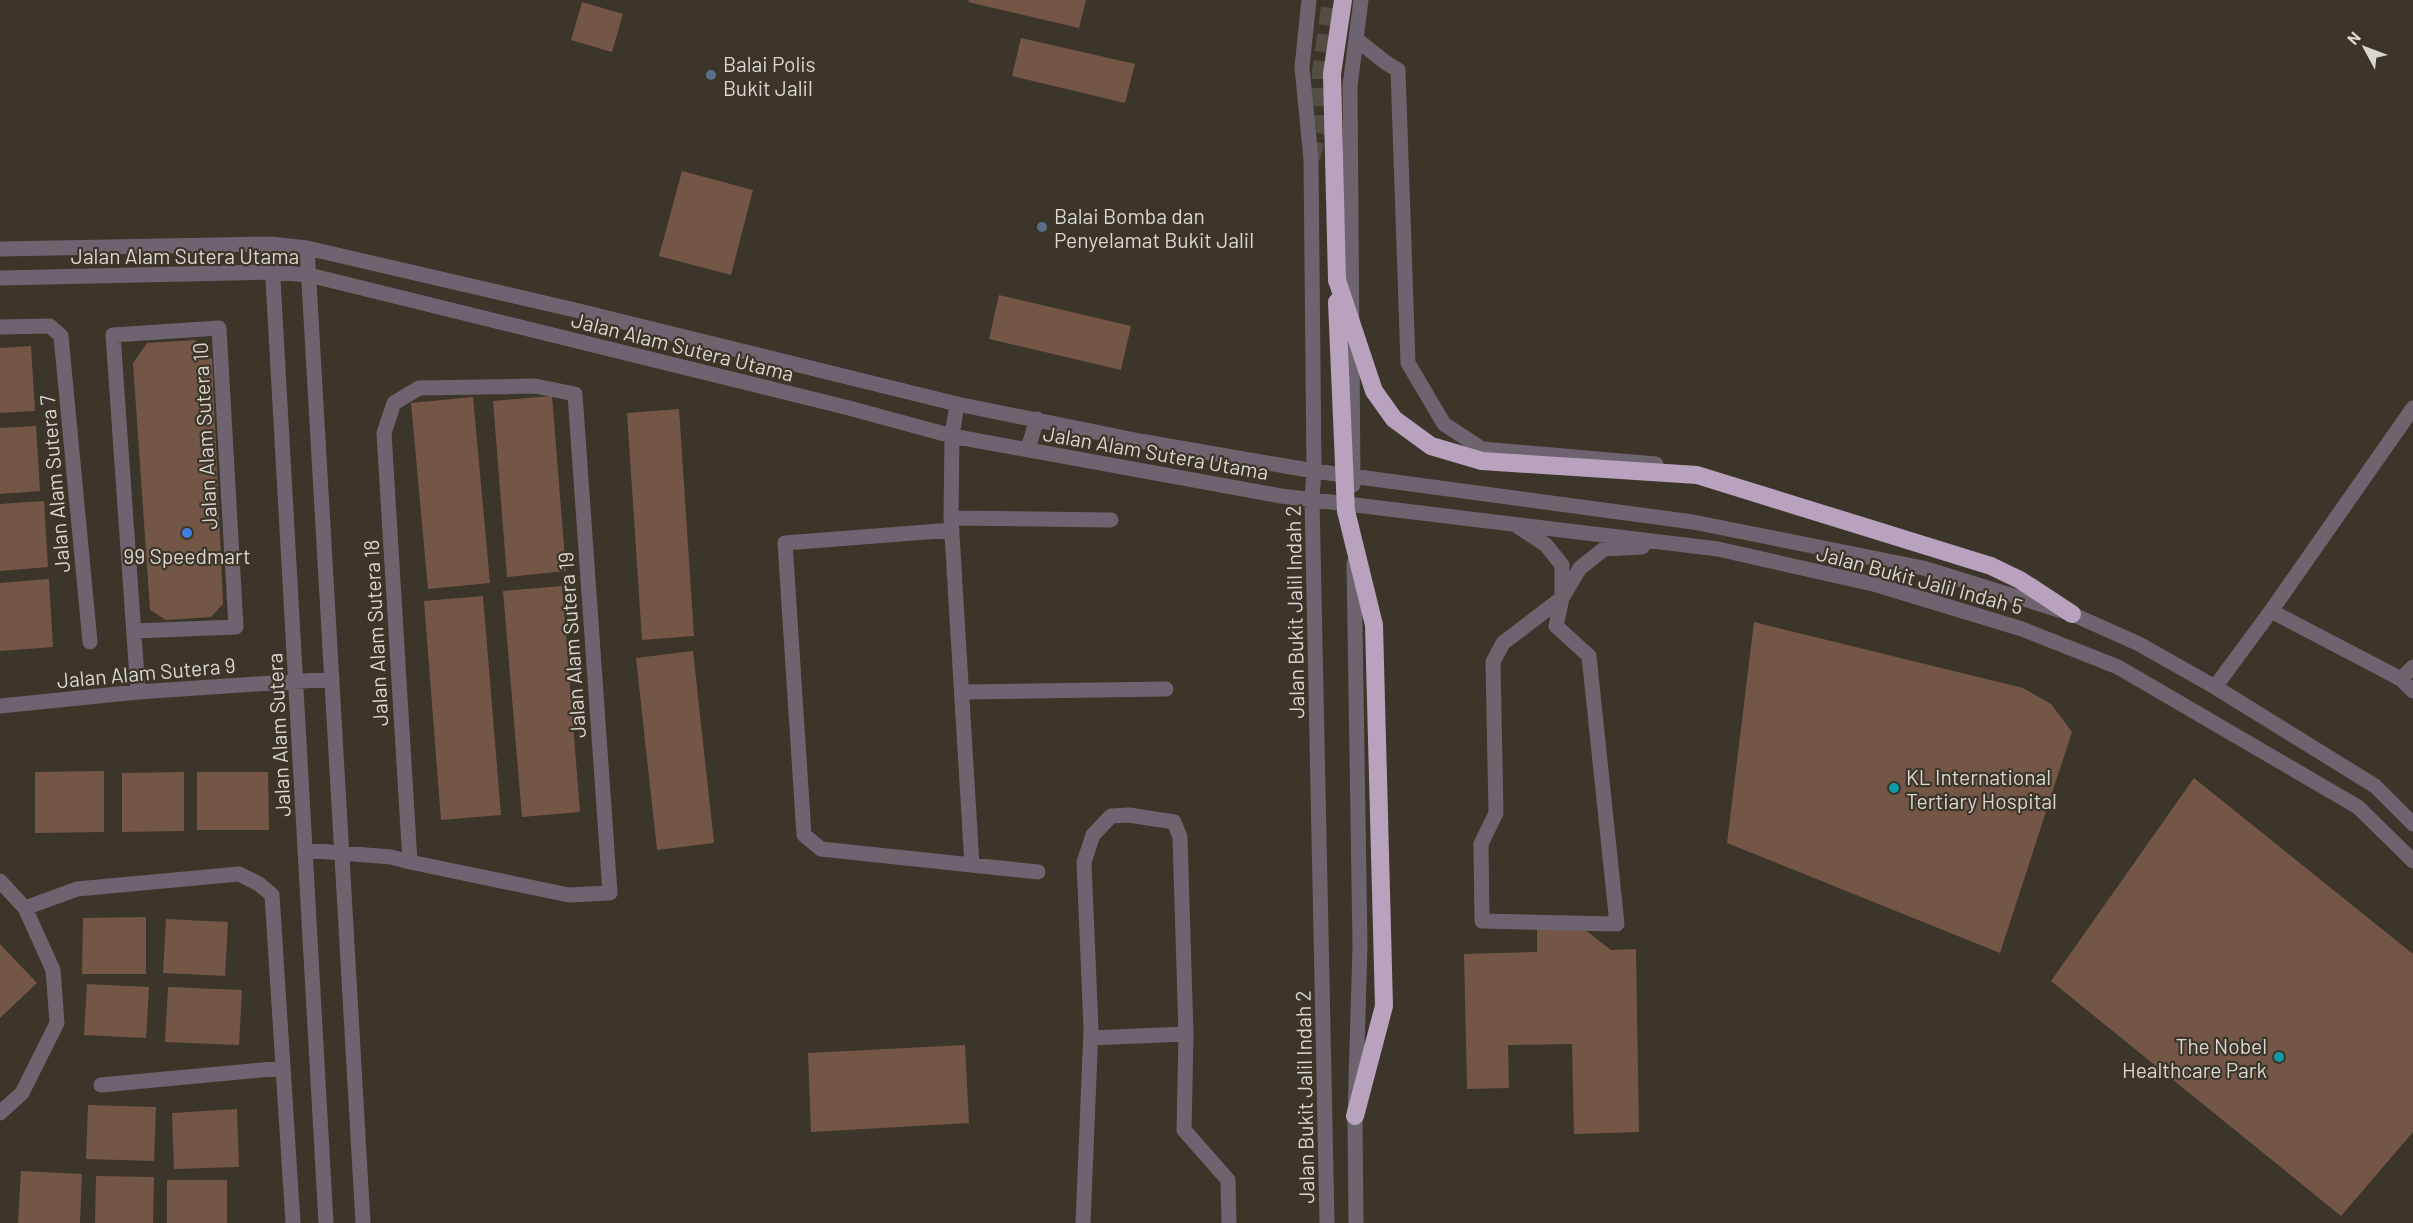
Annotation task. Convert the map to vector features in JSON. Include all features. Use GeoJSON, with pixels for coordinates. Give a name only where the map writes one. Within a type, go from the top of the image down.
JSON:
{"type":"FeatureCollection","features":[{"type":"Feature","properties":{"kind":"highway"},"geometry":{"type":"LineString","coordinates":[[1343,0],[1332,74],[1336,280],[1346,511],[1374,625],[1384,1006],[1355,1116]]}},
{"type":"Feature","properties":{"kind":"highway"},"geometry":{"type":"LineString","coordinates":[[1336,280],[1374,391],[1394,419],[1431,446],[1482,461],[1697,475],[1991,566],[2020,580],[2072,615]]}},
{"type":"Feature","properties":{"kind":"street","name":"Jalan Bukit Jalil Indah 2"},"geometry":{"type":"LineString","coordinates":[[1309,0],[1302,67],[1311,159],[1314,471],[1312,499],[1327,1223]]}},
{"type":"Feature","properties":{"kind":"street"},"geometry":{"type":"LineString","coordinates":[[1356,1223],[1355,1116],[1360,946],[1353,504],[1350,86],[1361,0]]}},
{"type":"Feature","properties":{"kind":"street"},"geometry":{"type":"LineString","coordinates":[[1356,39],[1385,63],[1398,70],[1408,363],[1444,424],[1482,449],[1679,466]]}},
{"type":"Feature","properties":{"kind":"street","name":"Jalan Alam Sutera Utama"},"geometry":{"type":"LineString","coordinates":[[0,249],[271,244],[307,248],[575,310],[957,404],[1140,441],[1314,471],[1353,475]]}},
{"type":"Feature","properties":{"kind":"street","name":"Jalan Alam Sutera"},"geometry":{"type":"LineString","coordinates":[[271,244],[326,1223]]}},
{"type":"Feature","properties":{"kind":"street"},"geometry":{"type":"LineString","coordinates":[[307,248],[363,1223]]}},
{"type":"Feature","properties":{"kind":"street","name":"Jalan Alam Sutera Utama"},"geometry":{"type":"LineString","coordinates":[[0,278],[273,272],[309,275],[849,408],[952,436],[1241,489],[1353,504]]}},
{"type":"Feature","properties":{"kind":"street","name":"Jalan Alam Sutera 7"},"geometry":{"type":"LineString","coordinates":[[0,327],[50,326],[61,336],[90,642]]}},
{"type":"Feature","properties":{"kind":"street","name":"Jalan Alam Sutera 10"},"geometry":{"type":"LineString","coordinates":[[134,631],[236,627],[219,328],[113,335],[138,692]]}},
{"type":"Feature","properties":{"kind":"street","name":"Jalan Alam Sutera 18"},"geometry":{"type":"LineString","coordinates":[[410,862],[384,433],[394,403],[419,388],[535,386],[575,394]]}},
{"type":"Feature","properties":{"kind":"street","name":"Jalan Alam Sutera 19"},"geometry":{"type":"LineString","coordinates":[[410,862],[569,895],[610,893],[575,394]]}},
{"type":"Feature","properties":{"kind":"street"},"geometry":{"type":"LineString","coordinates":[[957,404],[952,436],[952,524],[972,865]]}},
{"type":"Feature","properties":{"kind":"street"},"geometry":{"type":"LineString","coordinates":[[2216,687],[2413,408]]}},
{"type":"Feature","properties":{"kind":"street"},"geometry":{"type":"LineString","coordinates":[[1028,449],[1037,419]]}},
{"type":"Feature","properties":{"kind":"street","name":"Jalan Bukit Jalil Indah 5"},"geometry":{"type":"LineString","coordinates":[[1353,475],[1693,522],[1923,568],[2072,615],[2139,644],[2216,687],[2374,786],[2413,824]]}},
{"type":"Feature","properties":{"kind":"street","name":"Jalan Bukit Jalil Indah 5"},"geometry":{"type":"LineString","coordinates":[[1353,504],[1718,549],[1877,585],[2022,628],[2118,667],[2358,807],[2413,861]]}},
{"type":"Feature","properties":{"kind":"street"},"geometry":{"type":"LineString","coordinates":[[1038,872],[821,849],[804,835],[785,543],[952,524],[1111,520]]}},
{"type":"Feature","properties":{"kind":"street"},"geometry":{"type":"LineString","coordinates":[[1514,524],[1546,545],[1562,565],[1562,598],[1556,626],[1589,656],[1617,924],[1482,921],[1481,844],[1496,813],[1493,662],[1503,643],[1562,598],[1580,567],[1604,549],[1687,545]]}},
{"type":"Feature","properties":{"kind":"street"},"geometry":{"type":"LineString","coordinates":[[2271,611],[2402,680],[2413,691]]}},
{"type":"Feature","properties":{"kind":"street"},"geometry":{"type":"LineString","coordinates":[[2402,680],[2413,667]]}},
{"type":"Feature","properties":{"kind":"street","name":"Jalan Alam Sutera 9"},"geometry":{"type":"LineString","coordinates":[[0,706],[138,692],[332,679]]}},
{"type":"Feature","properties":{"kind":"street"},"geometry":{"type":"LineString","coordinates":[[963,692],[1166,689]]}},
{"type":"Feature","properties":{"kind":"street"},"geometry":{"type":"LineString","coordinates":[[1083,1223],[1090,1038],[1084,862],[1093,835],[1111,816],[1129,815],[1174,822],[1180,837],[1186,1034],[1184,1130],[1228,1180],[1229,1223]]}},
{"type":"Feature","properties":{"kind":"street"},"geometry":{"type":"LineString","coordinates":[[305,850],[391,857],[410,862]]}},
{"type":"Feature","properties":{"kind":"street"},"geometry":{"type":"LineString","coordinates":[[25,908],[77,889],[239,874],[260,884],[272,895],[293,1223]]}},
{"type":"Feature","properties":{"kind":"street"},"geometry":{"type":"LineString","coordinates":[[0,881],[25,908],[53,970],[57,1023],[22,1093],[0,1113]]}},
{"type":"Feature","properties":{"kind":"street"},"geometry":{"type":"LineString","coordinates":[[1090,1038],[1186,1034]]}},
{"type":"Feature","properties":{"kind":"street"},"geometry":{"type":"LineString","coordinates":[[101,1085],[283,1068]]}},
{"type":"Feature","properties":{"kind":"building"},"geometry":{"type":"Polygon","coordinates":[[[969,0],[1086,0],[1079,28],[968,2],[969,0]]]}},
{"type":"Feature","properties":{"kind":"building"},"geometry":{"type":"Polygon","coordinates":[[[582,2],[623,14],[612,52],[571,40],[582,2]]]}},
{"type":"Feature","properties":{"kind":"building"},"geometry":{"type":"Polygon","coordinates":[[[1021,38],[1135,64],[1125,103],[1012,76],[1021,38]]]}},
{"type":"Feature","properties":{"kind":"building"},"geometry":{"type":"Polygon","coordinates":[[[682,171],[753,190],[731,275],[659,256],[682,171]]]}},
{"type":"Feature","properties":{"kind":"building"},"geometry":{"type":"Polygon","coordinates":[[[999,295],[1131,326],[1121,370],[989,339],[999,295]]]}},
{"type":"Feature","properties":{"kind":"building"},"geometry":{"type":"Polygon","coordinates":[[[195,340],[212,359],[223,604],[211,617],[166,620],[150,610],[133,363],[147,343],[195,340]]]}},
{"type":"Feature","properties":{"kind":"building"},"geometry":{"type":"Polygon","coordinates":[[[31,346],[35,411],[0,413],[0,348],[31,346]]]}},
{"type":"Feature","properties":{"kind":"building"},"geometry":{"type":"Polygon","coordinates":[[[552,396],[566,571],[507,577],[493,401],[552,396]]]}},
{"type":"Feature","properties":{"kind":"building"},"geometry":{"type":"Polygon","coordinates":[[[473,397],[490,583],[428,589],[411,403],[473,397]]]}},
{"type":"Feature","properties":{"kind":"building"},"geometry":{"type":"Polygon","coordinates":[[[679,409],[694,636],[642,640],[627,413],[679,409]]]}},
{"type":"Feature","properties":{"kind":"building"},"geometry":{"type":"Polygon","coordinates":[[[36,426],[40,491],[0,494],[0,428],[36,426]]]}},
{"type":"Feature","properties":{"kind":"building"},"geometry":{"type":"Polygon","coordinates":[[[44,501],[48,567],[0,571],[0,504],[44,501]]]}},
{"type":"Feature","properties":{"kind":"building"},"geometry":{"type":"Polygon","coordinates":[[[49,579],[53,647],[0,651],[0,583],[49,579]]]}},
{"type":"Feature","properties":{"kind":"building"},"geometry":{"type":"Polygon","coordinates":[[[562,586],[580,812],[522,817],[503,591],[562,586]]]}},
{"type":"Feature","properties":{"kind":"building"},"geometry":{"type":"Polygon","coordinates":[[[483,596],[501,815],[441,820],[424,601],[483,596]]]}},
{"type":"Feature","properties":{"kind":"building","name":"KL International Tertiary Hospital"},"geometry":{"type":"Polygon","coordinates":[[[1754,622],[2023,688],[2051,704],[2072,732],[2000,953],[1727,843],[1754,622]]]}},
{"type":"Feature","properties":{"kind":"building"},"geometry":{"type":"Polygon","coordinates":[[[693,651],[714,843],[657,850],[636,658],[693,651]]]}},
{"type":"Feature","properties":{"kind":"building"},"geometry":{"type":"Polygon","coordinates":[[[104,771],[104,832],[35,833],[35,772],[104,771]]]}},
{"type":"Feature","properties":{"kind":"building"},"geometry":{"type":"Polygon","coordinates":[[[184,772],[184,831],[122,832],[122,773],[184,772]]]}},
{"type":"Feature","properties":{"kind":"building"},"geometry":{"type":"Polygon","coordinates":[[[197,772],[268,772],[269,830],[197,830],[197,772]]]}},
{"type":"Feature","properties":{"kind":"building","name":"The Nobel Healthcare Park"},"geometry":{"type":"Polygon","coordinates":[[[2194,778],[2413,954],[2413,1132],[2341,1216],[2051,981],[2194,778]]]}},
{"type":"Feature","properties":{"kind":"building"},"geometry":{"type":"Polygon","coordinates":[[[146,917],[146,974],[82,974],[83,918],[146,917]]]}},
{"type":"Feature","properties":{"kind":"building"},"geometry":{"type":"Polygon","coordinates":[[[166,919],[228,922],[225,976],[163,973],[166,919]]]}},
{"type":"Feature","properties":{"kind":"building"},"geometry":{"type":"Polygon","coordinates":[[[1579,925],[1611,950],[1636,949],[1639,1132],[1574,1134],[1572,1044],[1508,1045],[1509,1088],[1467,1089],[1464,954],[1537,952],[1537,926],[1579,925]]]}},
{"type":"Feature","properties":{"kind":"building"},"geometry":{"type":"Polygon","coordinates":[[[0,944],[37,983],[0,1018],[0,944]]]}},
{"type":"Feature","properties":{"kind":"building"},"geometry":{"type":"Polygon","coordinates":[[[87,984],[149,987],[146,1038],[84,1035],[87,984]]]}},
{"type":"Feature","properties":{"kind":"building"},"geometry":{"type":"Polygon","coordinates":[[[168,987],[242,990],[239,1045],[165,1042],[168,987]]]}},
{"type":"Feature","properties":{"kind":"building"},"geometry":{"type":"Polygon","coordinates":[[[965,1045],[969,1123],[811,1132],[808,1053],[965,1045]]]}},
{"type":"Feature","properties":{"kind":"building"},"geometry":{"type":"Polygon","coordinates":[[[88,1105],[156,1107],[154,1161],[86,1159],[88,1105]]]}},
{"type":"Feature","properties":{"kind":"building"},"geometry":{"type":"Polygon","coordinates":[[[237,1109],[239,1167],[174,1169],[172,1113],[237,1109]]]}},
{"type":"Feature","properties":{"kind":"building"},"geometry":{"type":"Polygon","coordinates":[[[21,1171],[82,1174],[80,1223],[18,1223],[21,1171]]]}},
{"type":"Feature","properties":{"kind":"building"},"geometry":{"type":"Polygon","coordinates":[[[96,1176],[154,1177],[153,1223],[95,1223],[96,1176]]]}},
{"type":"Feature","properties":{"kind":"building"},"geometry":{"type":"Polygon","coordinates":[[[167,1180],[227,1180],[227,1223],[167,1223],[167,1180]]]}},
{"type":"Feature","properties":{"kind":"tunnel"},"geometry":{"type":"LineString","coordinates":[[1311,159],[1320,123],[1321,72],[1331,0]]}},
{"type":"Feature","properties":{"kind":"place","name":"Balai Polis Bukit Jalil"},"geometry":{"type":"Point","coordinates":[711,75]}},
{"type":"Feature","properties":{"kind":"place","name":"Balai Bomba dan Penyelamat Bukit Jalil"},"geometry":{"type":"Point","coordinates":[1042,227]}},
{"type":"Feature","properties":{"kind":"place","name":"99 Speedmart"},"geometry":{"type":"Point","coordinates":[187,533]}},
{"type":"Feature","properties":{"kind":"place","name":"KL International Tertiary Hospital"},"geometry":{"type":"Point","coordinates":[1894,788]}},
{"type":"Feature","properties":{"kind":"place","name":"The Nobel Healthcare Park"},"geometry":{"type":"Point","coordinates":[2279,1057]}}]}
